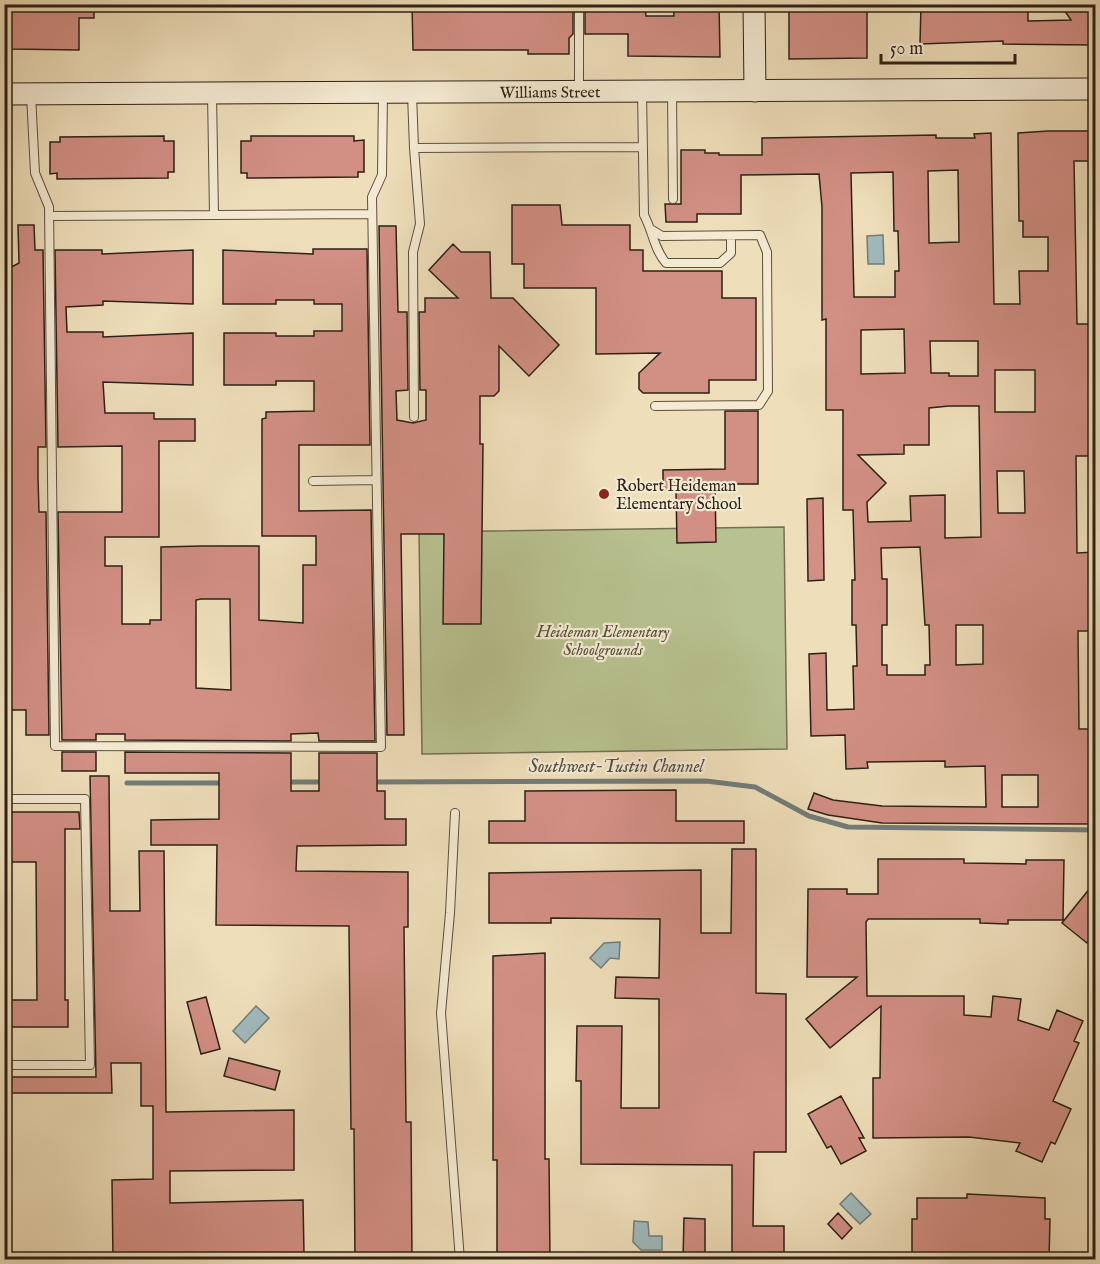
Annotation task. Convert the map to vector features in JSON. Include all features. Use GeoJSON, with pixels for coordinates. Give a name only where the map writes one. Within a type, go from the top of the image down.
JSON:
{"type":"FeatureCollection","features":[{"type":"Feature","properties":{"kind":"street"},"geometry":{"type":"LineString","coordinates":[[754,4],[755,91]]}},
{"type":"Feature","properties":{"kind":"street","name":"Williams Street"},"geometry":{"type":"LineString","coordinates":[[4,94],[1095,89]]}},
{"type":"Feature","properties":{"kind":"lane"},"geometry":{"type":"LineString","coordinates":[[579,4],[579,91]]}},
{"type":"Feature","properties":{"kind":"lane"},"geometry":{"type":"LineString","coordinates":[[642,91],[644,215],[652,230],[657,253],[666,263],[720,263],[732,253],[732,236]]}},
{"type":"Feature","properties":{"kind":"lane"},"geometry":{"type":"LineString","coordinates":[[672,91],[673,199]]}},
{"type":"Feature","properties":{"kind":"lane"},"geometry":{"type":"LineString","coordinates":[[31,94],[34,173],[49,207],[50,216],[55,746],[381,747],[372,196],[382,175],[383,92]]}},
{"type":"Feature","properties":{"kind":"lane"},"geometry":{"type":"LineString","coordinates":[[412,92],[420,224],[413,252],[414,417]]}},
{"type":"Feature","properties":{"kind":"lane"},"geometry":{"type":"LineString","coordinates":[[212,93],[214,215]]}},
{"type":"Feature","properties":{"kind":"lane"},"geometry":{"type":"LineString","coordinates":[[414,148],[643,147]]}},
{"type":"Feature","properties":{"kind":"lane"},"geometry":{"type":"LineString","coordinates":[[50,216],[372,214]]}},
{"type":"Feature","properties":{"kind":"lane"},"geometry":{"type":"LineString","coordinates":[[652,230],[662,236],[760,235],[767,252],[768,391],[759,405],[655,406]]}},
{"type":"Feature","properties":{"kind":"lane"},"geometry":{"type":"LineString","coordinates":[[313,481],[376,480]]}},
{"type":"Feature","properties":{"kind":"lane"},"geometry":{"type":"LineString","coordinates":[[4,799],[85,799],[90,1065],[4,1065]]}},
{"type":"Feature","properties":{"kind":"lane"},"geometry":{"type":"LineString","coordinates":[[455,813],[450,913],[441,1013],[460,1260]]}},
{"type":"Feature","properties":{"kind":"green space","name":"Heideman Elementary Schoolgrounds"},"geometry":{"type":"Polygon","coordinates":[[[784,527],[787,749],[422,754],[419,532],[784,527]]]}},
{"type":"Feature","properties":{"kind":"water"},"geometry":{"type":"Polygon","coordinates":[[[883,235],[884,264],[868,264],[867,236],[883,235]]]}},
{"type":"Feature","properties":{"kind":"water"},"geometry":{"type":"Polygon","coordinates":[[[620,942],[619,959],[610,958],[601,968],[590,958],[604,943],[620,942]]]}},
{"type":"Feature","properties":{"kind":"water"},"geometry":{"type":"Polygon","coordinates":[[[256,1006],[269,1018],[245,1043],[233,1031],[256,1006]]]}},
{"type":"Feature","properties":{"kind":"water"},"geometry":{"type":"Polygon","coordinates":[[[851,1193],[871,1214],[860,1224],[840,1204],[851,1193]]]}},
{"type":"Feature","properties":{"kind":"water"},"geometry":{"type":"Polygon","coordinates":[[[634,1221],[648,1222],[649,1236],[662,1236],[662,1250],[641,1250],[633,1242],[634,1221]]]}},
{"type":"Feature","properties":{"kind":"building"},"geometry":{"type":"Polygon","coordinates":[[[10,4],[94,4],[94,18],[79,18],[79,50],[10,49],[10,4]]]}},
{"type":"Feature","properties":{"kind":"building"},"geometry":{"type":"Polygon","coordinates":[[[412,4],[573,4],[573,34],[569,38],[569,54],[528,54],[528,50],[413,50],[412,4]]]}},
{"type":"Feature","properties":{"kind":"building"},"geometry":{"type":"Polygon","coordinates":[[[585,4],[645,6],[646,16],[674,16],[673,4],[719,4],[720,57],[628,56],[628,34],[585,34],[585,4]]]}},
{"type":"Feature","properties":{"kind":"building"},"geometry":{"type":"Polygon","coordinates":[[[789,4],[867,4],[867,58],[789,59],[789,4]]]}},
{"type":"Feature","properties":{"kind":"building"},"geometry":{"type":"Polygon","coordinates":[[[921,4],[1028,4],[1028,21],[1071,20],[1060,4],[1095,4],[1095,45],[1003,44],[1003,41],[920,44],[921,4]]]}},
{"type":"Feature","properties":{"kind":"building"},"geometry":{"type":"Polygon","coordinates":[[[1095,131],[1095,161],[1074,161],[1077,324],[1095,324],[1095,353],[1093,353],[1095,456],[1076,456],[1077,553],[1095,552],[1095,631],[1078,631],[1079,729],[1095,729],[1095,824],[882,823],[828,815],[808,809],[814,793],[833,800],[882,806],[986,807],[985,766],[945,767],[945,761],[867,762],[868,768],[846,769],[845,735],[811,736],[809,654],[826,653],[827,710],[854,709],[853,666],[857,666],[856,625],[852,625],[852,580],[855,580],[853,510],[843,510],[843,410],[826,410],[826,319],[822,320],[822,207],[819,174],[741,175],[741,214],[697,214],[697,222],[666,222],[665,204],[681,204],[681,150],[705,150],[705,153],[719,153],[719,155],[762,155],[762,138],[936,135],[936,138],[975,138],[974,134],[991,133],[994,304],[1020,304],[1019,271],[1048,271],[1048,237],[1023,237],[1023,221],[1019,221],[1018,133],[1095,131]],[[958,170],[928,171],[929,243],[959,242],[958,170]],[[893,172],[851,173],[854,297],[895,297],[895,271],[899,271],[898,231],[894,231],[893,172]],[[904,329],[861,330],[861,374],[905,373],[904,329]],[[930,341],[931,373],[949,373],[949,376],[978,376],[978,341],[930,341]],[[995,370],[995,412],[1035,412],[1035,370],[995,370]],[[979,406],[929,408],[929,445],[904,445],[904,454],[858,455],[886,483],[867,502],[868,522],[911,521],[910,496],[945,495],[945,538],[981,537],[979,406]],[[997,471],[998,513],[1025,513],[1024,471],[997,471]],[[920,547],[881,548],[882,579],[887,579],[887,625],[882,625],[882,665],[887,665],[887,675],[925,675],[925,665],[930,665],[929,625],[925,625],[920,547]],[[956,625],[956,665],[983,664],[983,625],[956,625]],[[1002,775],[1002,807],[1038,807],[1038,775],[1002,775]]]}},
{"type":"Feature","properties":{"kind":"building"},"geometry":{"type":"Polygon","coordinates":[[[164,136],[164,141],[174,141],[174,172],[168,172],[168,178],[57,179],[57,173],[50,174],[50,142],[60,142],[60,137],[164,136]]]}},
{"type":"Feature","properties":{"kind":"building"},"geometry":{"type":"Polygon","coordinates":[[[251,136],[354,136],[354,141],[364,140],[364,172],[358,172],[358,177],[247,178],[247,173],[241,173],[241,141],[251,141],[251,136]]]}},
{"type":"Feature","properties":{"kind":"building"},"geometry":{"type":"Polygon","coordinates":[[[512,205],[560,205],[562,225],[630,225],[630,250],[643,250],[643,271],[722,271],[722,298],[756,298],[756,380],[709,380],[709,393],[643,393],[639,389],[639,373],[660,353],[596,354],[596,288],[524,288],[524,264],[512,264],[512,205]]]}},
{"type":"Feature","properties":{"kind":"building"},"geometry":{"type":"Polygon","coordinates":[[[18,225],[34,225],[35,250],[43,250],[46,447],[38,447],[38,478],[39,512],[46,512],[49,735],[26,735],[26,710],[4,710],[4,271],[19,263],[18,225]]]}},
{"type":"Feature","properties":{"kind":"building"},"geometry":{"type":"Polygon","coordinates":[[[379,226],[396,226],[398,312],[407,312],[408,390],[396,391],[397,420],[413,423],[426,420],[426,390],[420,390],[419,312],[425,312],[425,298],[458,298],[429,270],[453,244],[461,252],[490,252],[491,298],[513,298],[559,345],[529,376],[499,346],[499,391],[494,396],[480,396],[480,444],[483,444],[481,624],[443,624],[444,534],[401,534],[404,735],[387,735],[379,226]]]}},
{"type":"Feature","properties":{"kind":"building"},"geometry":{"type":"Polygon","coordinates":[[[313,249],[367,249],[370,445],[299,445],[299,511],[371,510],[375,741],[319,741],[318,733],[291,734],[291,741],[125,740],[125,734],[96,734],[96,740],[62,740],[58,512],[122,512],[122,446],[58,447],[55,250],[102,250],[102,254],[193,250],[193,304],[103,301],[103,305],[66,307],[67,332],[103,332],[103,337],[193,333],[193,385],[103,382],[105,413],[154,413],[154,419],[195,419],[195,441],[159,441],[159,537],[105,537],[105,566],[122,566],[122,624],[150,624],[150,620],[161,620],[161,547],[201,546],[259,546],[259,620],[303,623],[303,565],[316,565],[316,536],[262,536],[262,419],[266,418],[266,412],[314,411],[314,381],[276,381],[276,385],[224,385],[224,333],[314,336],[314,331],[342,331],[342,304],[314,304],[314,300],[276,300],[276,304],[223,304],[223,250],[313,254],[313,249]],[[230,599],[196,600],[196,688],[231,690],[230,599]]]}},
{"type":"Feature","properties":{"kind":"building"},"geometry":{"type":"Polygon","coordinates":[[[725,411],[758,411],[758,484],[715,484],[716,542],[677,543],[676,490],[663,490],[663,470],[725,469],[725,411]]]}},
{"type":"Feature","properties":{"kind":"building"},"geometry":{"type":"Polygon","coordinates":[[[823,498],[824,580],[808,581],[807,499],[823,498]]]}},
{"type":"Feature","properties":{"kind":"building"},"geometry":{"type":"Polygon","coordinates":[[[62,752],[96,752],[96,771],[62,771],[62,752]]]}},
{"type":"Feature","properties":{"kind":"building"},"geometry":{"type":"Polygon","coordinates":[[[125,752],[291,753],[291,791],[319,791],[319,753],[377,753],[377,791],[385,791],[385,819],[406,819],[406,845],[297,846],[296,871],[408,872],[408,927],[404,927],[406,1122],[411,1122],[412,1260],[355,1260],[349,926],[216,925],[217,845],[151,845],[151,820],[219,819],[219,773],[125,773],[125,752]]]}},
{"type":"Feature","properties":{"kind":"building"},"geometry":{"type":"Polygon","coordinates":[[[90,776],[109,776],[110,911],[140,911],[139,851],[164,851],[166,1112],[294,1110],[294,1170],[170,1171],[170,1203],[303,1200],[304,1254],[219,1256],[219,1260],[113,1260],[112,1180],[153,1179],[153,1106],[141,1106],[141,1063],[111,1063],[112,1093],[4,1093],[4,1077],[96,1077],[90,776]]]}},
{"type":"Feature","properties":{"kind":"building"},"geometry":{"type":"Polygon","coordinates":[[[676,790],[676,821],[744,821],[744,843],[489,843],[489,821],[525,821],[525,791],[676,790]]]}},
{"type":"Feature","properties":{"kind":"building"},"geometry":{"type":"Polygon","coordinates":[[[4,812],[79,812],[80,829],[65,829],[65,1000],[68,1000],[68,1027],[4,1027],[4,1000],[37,1000],[36,862],[4,862],[4,812]]]}},
{"type":"Feature","properties":{"kind":"building"},"geometry":{"type":"Polygon","coordinates":[[[732,849],[756,849],[756,993],[786,994],[786,1152],[754,1152],[753,1226],[784,1226],[784,1260],[732,1260],[732,1165],[581,1164],[581,1081],[576,1081],[577,1026],[622,1026],[621,1108],[659,1108],[659,999],[615,998],[616,977],[659,978],[660,919],[551,918],[551,923],[489,923],[489,873],[701,870],[701,933],[731,933],[732,849]]]}},
{"type":"Feature","properties":{"kind":"building"},"geometry":{"type":"Polygon","coordinates":[[[878,859],[964,859],[964,863],[1026,864],[1026,860],[1064,860],[1063,920],[1008,920],[1008,924],[980,923],[980,919],[868,919],[866,922],[867,996],[964,996],[964,1015],[991,1017],[993,996],[1021,999],[1018,1020],[1049,1030],[1057,1010],[1083,1021],[1074,1041],[1079,1043],[1053,1101],[1071,1109],[1055,1144],[1051,1142],[1042,1162],[1016,1151],[1020,1143],[969,1137],[873,1138],[873,1078],[880,1078],[881,1006],[830,1048],[806,1019],[857,977],[807,977],[808,889],[847,889],[847,894],[878,894],[878,859]]]}},
{"type":"Feature","properties":{"kind":"building"},"geometry":{"type":"Polygon","coordinates":[[[1095,882],[1095,933],[1087,943],[1062,923],[1095,882]]]}},
{"type":"Feature","properties":{"kind":"building"},"geometry":{"type":"Polygon","coordinates":[[[545,953],[545,1159],[549,1159],[550,1260],[497,1260],[497,1160],[493,1160],[493,956],[545,953]]]}},
{"type":"Feature","properties":{"kind":"building"},"geometry":{"type":"Polygon","coordinates":[[[206,997],[220,1049],[201,1054],[187,1002],[206,997]]]}},
{"type":"Feature","properties":{"kind":"building"},"geometry":{"type":"Polygon","coordinates":[[[229,1058],[280,1071],[275,1090],[224,1076],[229,1058]]]}},
{"type":"Feature","properties":{"kind":"building"},"geometry":{"type":"Polygon","coordinates":[[[841,1096],[864,1138],[859,1138],[866,1151],[841,1164],[831,1146],[827,1148],[808,1114],[841,1096]]]}},
{"type":"Feature","properties":{"kind":"building"},"geometry":{"type":"Polygon","coordinates":[[[967,1194],[1045,1198],[1045,1219],[1050,1219],[1049,1258],[949,1254],[949,1258],[912,1258],[912,1219],[917,1219],[917,1198],[967,1198],[967,1194]]]}},
{"type":"Feature","properties":{"kind":"building"},"geometry":{"type":"Polygon","coordinates":[[[838,1213],[852,1228],[842,1239],[828,1224],[838,1213]]]}},
{"type":"Feature","properties":{"kind":"building"},"geometry":{"type":"Polygon","coordinates":[[[684,1218],[705,1219],[705,1260],[683,1260],[684,1218]]]}},
{"type":"Feature","properties":{"kind":"waterway","name":"Southwest-Tustin Channel"},"geometry":{"type":"LineString","coordinates":[[372,782],[706,781],[755,787],[809,816],[848,827],[1096,830]]}},
{"type":"Feature","properties":{"kind":"waterway","name":"Southwest-Tustin Channel"},"geometry":{"type":"LineString","coordinates":[[285,782],[326,782]]}},
{"type":"Feature","properties":{"kind":"waterway","name":"Southwest-Tustin Channel"},"geometry":{"type":"LineString","coordinates":[[127,783],[224,783]]}},
{"type":"Feature","properties":{"kind":"place","name":"Robert Heideman Elementary School"},"geometry":{"type":"Point","coordinates":[604,494]}}]}
